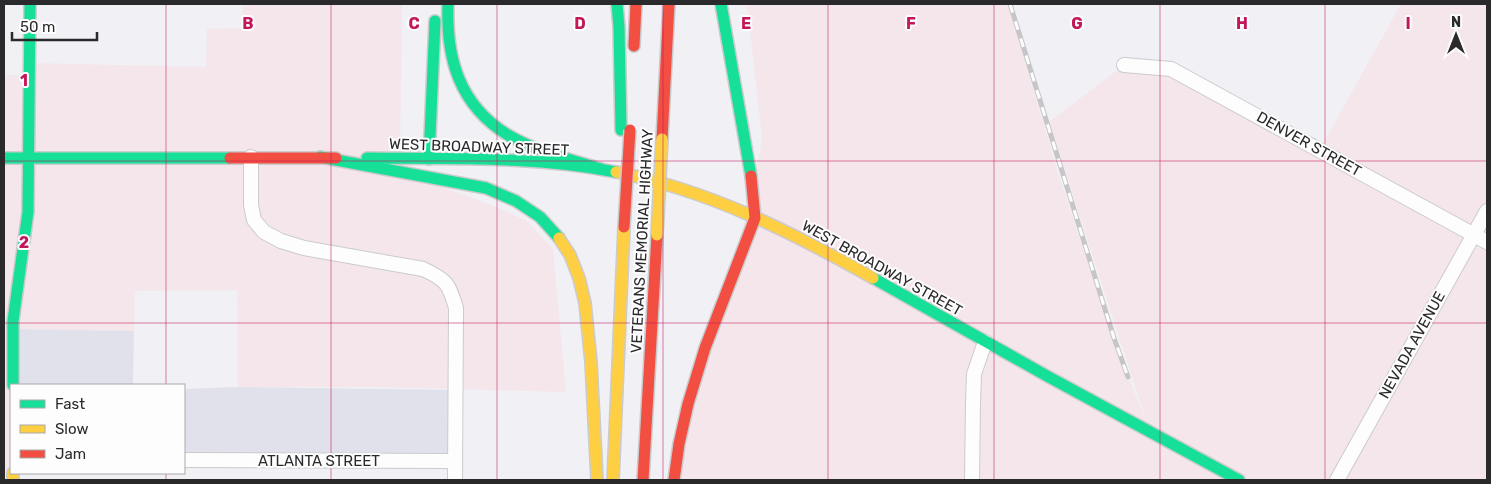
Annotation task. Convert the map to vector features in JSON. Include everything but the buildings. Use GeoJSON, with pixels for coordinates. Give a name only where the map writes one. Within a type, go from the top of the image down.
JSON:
{"type":"FeatureCollection","features":[{"type":"Feature","properties":{"kind":"main road"},"geometry":{"type":"LineString","coordinates":[[13,384],[13,321],[28,212],[30,4]]}},
{"type":"Feature","properties":{"kind":"main road"},"geometry":{"type":"LineString","coordinates":[[448,4],[449,45],[454,69],[464,93],[483,115],[508,134],[526,143],[601,169]]}},
{"type":"Feature","properties":{"kind":"main road"},"geometry":{"type":"LineString","coordinates":[[617,4],[625,130]]}},
{"type":"Feature","properties":{"kind":"main road"},"geometry":{"type":"LineString","coordinates":[[633,62],[636,4]]}},
{"type":"Feature","properties":{"kind":"main road","name":"VETERANS MEMORIAL HIGHWAY"},"geometry":{"type":"LineString","coordinates":[[643,480],[658,235],[669,4]]}},
{"type":"Feature","properties":{"kind":"main road"},"geometry":{"type":"LineString","coordinates":[[674,480],[679,444],[688,404],[702,357],[755,218],[750,169],[721,4]]}},
{"type":"Feature","properties":{"kind":"main road"},"geometry":{"type":"LineString","coordinates":[[429,159],[435,12]]}},
{"type":"Feature","properties":{"kind":"main road","name":"VETERANS MEMORIAL HIGHWAY"},"geometry":{"type":"LineString","coordinates":[[613,480],[624,227],[625,130],[632,91]]}},
{"type":"Feature","properties":{"kind":"main road"},"geometry":{"type":"LineString","coordinates":[[320,157],[486,188],[509,197],[530,210],[548,225],[563,243],[574,261],[581,281],[587,311],[597,480]]}},
{"type":"Feature","properties":{"kind":"main road","name":"WEST BROADWAY STREET"},"geometry":{"type":"LineString","coordinates":[[4,158],[320,157],[525,161],[601,169],[643,177],[678,187],[755,218],[813,245],[985,342],[1239,480]]}},
{"type":"Feature","properties":{"kind":"street","name":"DENVER STREET"},"geometry":{"type":"LineString","coordinates":[[1124,65],[1171,69],[1487,242]]}},
{"type":"Feature","properties":{"kind":"street"},"geometry":{"type":"LineString","coordinates":[[251,157],[251,205],[254,220],[264,232],[281,241],[304,248],[423,269],[440,277],[450,289],[456,308],[454,480]]}},
{"type":"Feature","properties":{"kind":"street","name":"NEVADA AVENUE"},"geometry":{"type":"LineString","coordinates":[[1337,480],[1487,211]]}},
{"type":"Feature","properties":{"kind":"street"},"geometry":{"type":"LineString","coordinates":[[972,480],[974,374],[985,342]]}},
{"type":"Feature","properties":{"kind":"street","name":"ATLANTA STREET"},"geometry":{"type":"LineString","coordinates":[[185,460],[454,461]]}},
{"type":"Feature","properties":{"kind":"shaded area"},"geometry":{"type":"Polygon","coordinates":[[[243,4],[402,4],[400,158],[402,173],[489,204],[527,221],[553,249],[566,392],[375,387],[238,387],[237,290],[135,291],[134,331],[13,329],[12,384],[10,384],[10,474],[4,480],[4,75],[29,75],[29,63],[206,67],[207,29],[242,28],[243,4]]]}},
{"type":"Feature","properties":{"kind":"shaded area"},"geometry":{"type":"Polygon","coordinates":[[[747,4],[1008,4],[1058,173],[1117,350],[1147,423],[1049,122],[1124,65],[1171,69],[1320,149],[1401,4],[1487,4],[1487,480],[674,480],[753,190],[762,139],[747,4]]]}},
{"type":"Feature","properties":{"kind":"shaded area"},"geometry":{"type":"Polygon","coordinates":[[[13,329],[134,331],[133,384],[13,384],[13,329]]]}},
{"type":"Feature","properties":{"kind":"shaded area"},"geometry":{"type":"Polygon","coordinates":[[[238,387],[455,390],[455,461],[185,460],[185,389],[238,387]]]}},
{"type":"Feature","properties":{"kind":"railway"},"geometry":{"type":"LineString","coordinates":[[1010,4],[1114,338],[1128,377]]}},
{"type":"Feature","properties":{"kind":"traffic: fast"},"geometry":{"type":"LineString","coordinates":[[13,384],[13,321],[28,212],[30,4]]}},
{"type":"Feature","properties":{"kind":"traffic: fast"},"geometry":{"type":"LineString","coordinates":[[448,4],[448,24],[453,61],[467,95],[478,109],[491,123],[519,141],[542,151],[601,169]]}},
{"type":"Feature","properties":{"kind":"traffic: fast"},"geometry":{"type":"LineString","coordinates":[[617,4],[621,130]]}},
{"type":"Feature","properties":{"kind":"traffic: fast"},"geometry":{"type":"LineString","coordinates":[[721,4],[751,176]]}},
{"type":"Feature","properties":{"kind":"traffic: fast"},"geometry":{"type":"LineString","coordinates":[[429,159],[435,21]]}},
{"type":"Feature","properties":{"kind":"traffic: fast"},"geometry":{"type":"LineString","coordinates":[[320,157],[486,188],[516,201],[540,217],[559,238]]}},
{"type":"Feature","properties":{"kind":"traffic: fast"},"geometry":{"type":"LineString","coordinates":[[4,158],[230,158]]}},
{"type":"Feature","properties":{"kind":"traffic: fast"},"geometry":{"type":"LineString","coordinates":[[367,158],[523,161],[554,163],[616,172]]}},
{"type":"Feature","properties":{"kind":"traffic: fast"},"geometry":{"type":"LineString","coordinates":[[873,278],[1047,376],[1239,480]]}},
{"type":"Feature","properties":{"kind":"traffic: slow"},"geometry":{"type":"LineString","coordinates":[[657,235],[662,139]]}},
{"type":"Feature","properties":{"kind":"traffic: slow"},"geometry":{"type":"LineString","coordinates":[[616,172],[650,180],[716,201],[780,229],[873,278]]}},
{"type":"Feature","properties":{"kind":"traffic: slow"},"geometry":{"type":"LineString","coordinates":[[613,480],[624,227]]}},
{"type":"Feature","properties":{"kind":"traffic: slow"},"geometry":{"type":"LineString","coordinates":[[559,238],[570,255],[579,278],[585,303],[591,362],[597,480]]}},
{"type":"Feature","properties":{"kind":"traffic: slow"},"geometry":{"type":"LineString","coordinates":[[13,474],[13,480]]}},
{"type":"Feature","properties":{"kind":"traffic: jam"},"geometry":{"type":"LineString","coordinates":[[634,46],[636,4]]}},
{"type":"Feature","properties":{"kind":"traffic: jam"},"geometry":{"type":"LineString","coordinates":[[662,139],[669,4]]}},
{"type":"Feature","properties":{"kind":"traffic: jam"},"geometry":{"type":"LineString","coordinates":[[624,227],[630,130]]}},
{"type":"Feature","properties":{"kind":"traffic: jam"},"geometry":{"type":"LineString","coordinates":[[230,158],[336,158]]}},
{"type":"Feature","properties":{"kind":"traffic: jam"},"geometry":{"type":"LineString","coordinates":[[674,480],[679,444],[688,404],[705,348],[755,218],[751,176]]}},
{"type":"Feature","properties":{"kind":"traffic: jam"},"geometry":{"type":"LineString","coordinates":[[643,480],[657,235]]}}]}
